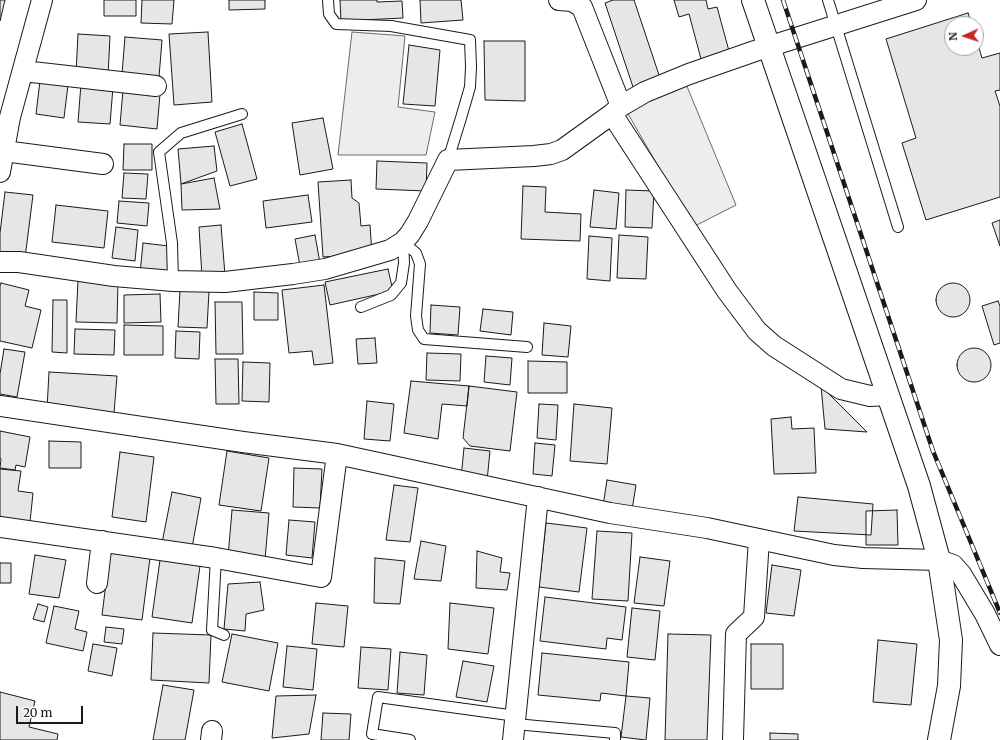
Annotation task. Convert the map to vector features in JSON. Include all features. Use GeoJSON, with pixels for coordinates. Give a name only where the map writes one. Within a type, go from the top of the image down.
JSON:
{"type":"FeatureCollection","features":[{"type":"Feature","properties":{"kind":"street"},"geometry":{"type":"LineString","coordinates":[[0,172],[10,117],[42,0]]}},
{"type":"Feature","properties":{"kind":"street"},"geometry":{"type":"LineString","coordinates":[[559,0],[572,1],[582,7],[617,110],[727,291],[757,331],[774,346],[841,389],[870,396],[888,395]]}},
{"type":"Feature","properties":{"kind":"street"},"geometry":{"type":"LineString","coordinates":[[753,0],[919,486],[939,560],[951,640],[949,686],[939,740]]}},
{"type":"Feature","properties":{"kind":"street"},"geometry":{"type":"LineString","coordinates":[[0,262],[19,262],[114,276],[173,282],[225,282],[293,274],[325,268],[390,250],[403,242],[410,234],[448,160],[551,154],[562,150],[617,110],[645,92],[689,74],[916,0]]}},
{"type":"Feature","properties":{"kind":"street"},"geometry":{"type":"LineString","coordinates":[[23,71],[156,86]]}},
{"type":"Feature","properties":{"kind":"street"},"geometry":{"type":"LineString","coordinates":[[4,151],[103,164]]}},
{"type":"Feature","properties":{"kind":"street"},"geometry":{"type":"LineString","coordinates":[[0,406],[243,442],[337,454],[610,513],[707,528],[834,555],[863,558],[939,560],[953,565],[961,574],[985,614],[1000,645]]}},
{"type":"Feature","properties":{"kind":"street"},"geometry":{"type":"LineString","coordinates":[[0,527],[216,558],[322,577],[337,454]]}},
{"type":"Feature","properties":{"kind":"street"},"geometry":{"type":"LineString","coordinates":[[515,727],[538,497]]}},
{"type":"Feature","properties":{"kind":"street"},"geometry":{"type":"LineString","coordinates":[[733,740],[736,634],[754,617],[759,539]]}},
{"type":"Feature","properties":{"kind":"street"},"geometry":{"type":"LineString","coordinates":[[97,583],[102,541]]}},
{"type":"Feature","properties":{"kind":"lane"},"geometry":{"type":"LineString","coordinates":[[328,0],[328,14],[336,24],[390,26],[470,40],[470,87],[462,118],[448,160]]}},
{"type":"Feature","properties":{"kind":"lane"},"geometry":{"type":"LineString","coordinates":[[828,0],[898,227]]}},
{"type":"Feature","properties":{"kind":"lane"},"geometry":{"type":"LineString","coordinates":[[173,282],[172,243],[159,152],[181,133],[242,114]]}},
{"type":"Feature","properties":{"kind":"lane"},"geometry":{"type":"LineString","coordinates":[[361,307],[391,295],[401,283],[404,263],[403,242]]}},
{"type":"Feature","properties":{"kind":"lane"},"geometry":{"type":"LineString","coordinates":[[403,242],[416,252],[420,264],[416,316],[418,330],[424,339],[527,347]]}},
{"type":"Feature","properties":{"kind":"lane"},"geometry":{"type":"LineString","coordinates":[[216,558],[212,630],[224,635]]}},
{"type":"Feature","properties":{"kind":"lane"},"geometry":{"type":"LineString","coordinates":[[410,740],[372,734],[378,697],[515,727],[615,733],[615,740]]}},
{"type":"Feature","properties":{"kind":"shaded area"},"geometry":{"type":"Polygon","coordinates":[[[352,32],[405,36],[398,107],[435,112],[426,155],[338,155],[352,32]]]}},
{"type":"Feature","properties":{"kind":"shaded area"},"geometry":{"type":"Polygon","coordinates":[[[686,84],[736,205],[693,227],[627,112],[686,84]]]}},
{"type":"Feature","properties":{"kind":"building"},"geometry":{"type":"Polygon","coordinates":[[[0,0],[5,0],[0,21],[0,0]]]}},
{"type":"Feature","properties":{"kind":"building"},"geometry":{"type":"Polygon","coordinates":[[[104,0],[136,0],[136,16],[104,16],[104,0]]]}},
{"type":"Feature","properties":{"kind":"building"},"geometry":{"type":"Polygon","coordinates":[[[142,0],[174,0],[172,24],[141,23],[142,0]]]}},
{"type":"Feature","properties":{"kind":"building"},"geometry":{"type":"Polygon","coordinates":[[[229,0],[265,0],[265,9],[229,10],[229,0]]]}},
{"type":"Feature","properties":{"kind":"building"},"geometry":{"type":"Polygon","coordinates":[[[340,0],[377,0],[377,2],[402,1],[403,18],[341,21],[340,0]]]}},
{"type":"Feature","properties":{"kind":"building"},"geometry":{"type":"Polygon","coordinates":[[[420,0],[461,0],[463,20],[421,23],[420,0]]]}},
{"type":"Feature","properties":{"kind":"building"},"geometry":{"type":"Polygon","coordinates":[[[613,0],[634,0],[662,84],[635,93],[605,3],[613,0]]]}},
{"type":"Feature","properties":{"kind":"building"},"geometry":{"type":"Polygon","coordinates":[[[674,0],[706,0],[708,9],[717,7],[729,51],[701,59],[689,14],[679,17],[674,0]]]}},
{"type":"Feature","properties":{"kind":"building"},"geometry":{"type":"Polygon","coordinates":[[[968,13],[969,16],[959,16],[968,13]]]}},
{"type":"Feature","properties":{"kind":"building"},"geometry":{"type":"Polygon","coordinates":[[[944,21],[944,56],[981,56],[982,58],[1000,53],[1000,90],[995,91],[1000,106],[1000,197],[926,220],[902,143],[916,138],[886,39],[944,21]]]}},
{"type":"Feature","properties":{"kind":"building"},"geometry":{"type":"Polygon","coordinates":[[[208,32],[212,102],[174,105],[169,34],[208,32]]]}},
{"type":"Feature","properties":{"kind":"building"},"geometry":{"type":"Polygon","coordinates":[[[78,34],[110,36],[108,76],[76,74],[78,34]]]}},
{"type":"Feature","properties":{"kind":"building"},"geometry":{"type":"Polygon","coordinates":[[[125,37],[162,40],[159,77],[122,74],[125,37]]]}},
{"type":"Feature","properties":{"kind":"building"},"geometry":{"type":"Polygon","coordinates":[[[484,41],[525,41],[525,101],[485,100],[484,41]]]}},
{"type":"Feature","properties":{"kind":"building"},"geometry":{"type":"Polygon","coordinates":[[[409,45],[440,50],[435,106],[403,104],[409,45]]]}},
{"type":"Feature","properties":{"kind":"building"},"geometry":{"type":"Polygon","coordinates":[[[40,81],[68,85],[64,118],[36,114],[40,81]]]}},
{"type":"Feature","properties":{"kind":"building"},"geometry":{"type":"Polygon","coordinates":[[[81,84],[113,87],[110,124],[78,122],[81,84]]]}},
{"type":"Feature","properties":{"kind":"building"},"geometry":{"type":"Polygon","coordinates":[[[123,90],[160,94],[157,129],[120,125],[123,90]]]}},
{"type":"Feature","properties":{"kind":"building"},"geometry":{"type":"Polygon","coordinates":[[[323,118],[333,169],[300,175],[292,123],[323,118]]]}},
{"type":"Feature","properties":{"kind":"building"},"geometry":{"type":"Polygon","coordinates":[[[242,124],[257,179],[230,186],[215,132],[242,124]]]}},
{"type":"Feature","properties":{"kind":"building"},"geometry":{"type":"Polygon","coordinates":[[[124,144],[152,144],[152,170],[123,170],[124,144]]]}},
{"type":"Feature","properties":{"kind":"building"},"geometry":{"type":"Polygon","coordinates":[[[214,146],[217,171],[181,184],[178,149],[214,146]]]}},
{"type":"Feature","properties":{"kind":"building"},"geometry":{"type":"Polygon","coordinates":[[[377,161],[427,163],[426,191],[376,189],[377,161]]]}},
{"type":"Feature","properties":{"kind":"building"},"geometry":{"type":"Polygon","coordinates":[[[124,173],[148,174],[146,199],[122,198],[124,173]]]}},
{"type":"Feature","properties":{"kind":"building"},"geometry":{"type":"Polygon","coordinates":[[[214,178],[220,209],[182,210],[181,184],[214,178]]]}},
{"type":"Feature","properties":{"kind":"building"},"geometry":{"type":"Polygon","coordinates":[[[351,180],[352,198],[359,203],[361,226],[370,225],[372,254],[323,257],[318,182],[351,180]]]}},
{"type":"Feature","properties":{"kind":"building"},"geometry":{"type":"Polygon","coordinates":[[[523,186],[546,187],[545,212],[581,214],[580,241],[521,239],[523,186]]]}},
{"type":"Feature","properties":{"kind":"building"},"geometry":{"type":"Polygon","coordinates":[[[594,190],[619,193],[616,229],[590,227],[594,190]]]}},
{"type":"Feature","properties":{"kind":"building"},"geometry":{"type":"Polygon","coordinates":[[[626,190],[654,191],[652,228],[625,227],[626,190]]]}},
{"type":"Feature","properties":{"kind":"building"},"geometry":{"type":"Polygon","coordinates":[[[5,192],[33,195],[25,258],[0,255],[0,233],[5,192]]]}},
{"type":"Feature","properties":{"kind":"building"},"geometry":{"type":"Polygon","coordinates":[[[308,195],[312,222],[266,228],[263,201],[308,195]]]}},
{"type":"Feature","properties":{"kind":"building"},"geometry":{"type":"Polygon","coordinates":[[[119,201],[149,203],[147,226],[117,223],[119,201]]]}},
{"type":"Feature","properties":{"kind":"building"},"geometry":{"type":"Polygon","coordinates":[[[56,205],[108,211],[104,248],[52,242],[56,205]]]}},
{"type":"Feature","properties":{"kind":"building"},"geometry":{"type":"Polygon","coordinates":[[[1000,220],[1000,246],[992,223],[1000,220]]]}},
{"type":"Feature","properties":{"kind":"building"},"geometry":{"type":"Polygon","coordinates":[[[221,225],[225,275],[202,277],[199,227],[221,225]]]}},
{"type":"Feature","properties":{"kind":"building"},"geometry":{"type":"Polygon","coordinates":[[[116,227],[138,230],[135,261],[112,258],[116,227]]]}},
{"type":"Feature","properties":{"kind":"building"},"geometry":{"type":"Polygon","coordinates":[[[315,235],[320,263],[300,266],[295,239],[315,235]]]}},
{"type":"Feature","properties":{"kind":"building"},"geometry":{"type":"Polygon","coordinates":[[[619,235],[648,237],[646,279],[617,278],[619,235]]]}},
{"type":"Feature","properties":{"kind":"building"},"geometry":{"type":"Polygon","coordinates":[[[589,236],[612,238],[610,281],[587,279],[589,236]]]}},
{"type":"Feature","properties":{"kind":"building"},"geometry":{"type":"Polygon","coordinates":[[[143,243],[169,246],[167,277],[140,274],[143,243]]]}},
{"type":"Feature","properties":{"kind":"building"},"geometry":{"type":"Polygon","coordinates":[[[388,269],[393,291],[330,305],[325,282],[388,269]]]}},
{"type":"Feature","properties":{"kind":"building"},"geometry":{"type":"Polygon","coordinates":[[[78,280],[118,281],[117,323],[76,322],[78,280]]]}},
{"type":"Feature","properties":{"kind":"building"},"geometry":{"type":"Polygon","coordinates":[[[1,283],[29,290],[25,306],[41,310],[32,348],[0,341],[1,283]]]}},
{"type":"Feature","properties":{"kind":"building"},"geometry":{"type":"Polygon","coordinates":[[[950,283],[956,283],[960,284],[967,290],[970,300],[969,307],[963,314],[956,317],[950,317],[946,316],[939,310],[936,303],[936,297],[937,293],[943,286],[950,283]]]}},
{"type":"Feature","properties":{"kind":"building"},"geometry":{"type":"Polygon","coordinates":[[[324,285],[333,363],[314,365],[312,351],[289,353],[282,290],[324,285]]]}},
{"type":"Feature","properties":{"kind":"building"},"geometry":{"type":"Polygon","coordinates":[[[180,290],[209,291],[207,328],[178,327],[180,290]]]}},
{"type":"Feature","properties":{"kind":"building"},"geometry":{"type":"Polygon","coordinates":[[[254,292],[278,293],[278,320],[254,320],[254,292]]]}},
{"type":"Feature","properties":{"kind":"building"},"geometry":{"type":"Polygon","coordinates":[[[160,294],[161,322],[124,323],[124,295],[160,294]]]}},
{"type":"Feature","properties":{"kind":"building"},"geometry":{"type":"Polygon","coordinates":[[[53,300],[67,300],[67,353],[52,352],[53,300]]]}},
{"type":"Feature","properties":{"kind":"building"},"geometry":{"type":"Polygon","coordinates":[[[998,301],[1000,306],[1000,343],[994,345],[982,306],[998,301]]]}},
{"type":"Feature","properties":{"kind":"building"},"geometry":{"type":"Polygon","coordinates":[[[215,302],[242,302],[243,354],[216,354],[215,302]]]}},
{"type":"Feature","properties":{"kind":"building"},"geometry":{"type":"Polygon","coordinates":[[[431,305],[460,307],[458,335],[430,333],[431,305]]]}},
{"type":"Feature","properties":{"kind":"building"},"geometry":{"type":"Polygon","coordinates":[[[483,309],[513,312],[511,335],[480,331],[483,309]]]}},
{"type":"Feature","properties":{"kind":"building"},"geometry":{"type":"Polygon","coordinates":[[[544,323],[571,326],[568,357],[542,355],[544,323]]]}},
{"type":"Feature","properties":{"kind":"building"},"geometry":{"type":"Polygon","coordinates":[[[124,325],[163,326],[163,355],[124,355],[124,325]]]}},
{"type":"Feature","properties":{"kind":"building"},"geometry":{"type":"Polygon","coordinates":[[[75,329],[115,330],[114,355],[74,354],[75,329]]]}},
{"type":"Feature","properties":{"kind":"building"},"geometry":{"type":"Polygon","coordinates":[[[176,331],[200,332],[199,359],[175,358],[176,331]]]}},
{"type":"Feature","properties":{"kind":"building"},"geometry":{"type":"Polygon","coordinates":[[[375,338],[377,363],[358,364],[356,339],[375,338]]]}},
{"type":"Feature","properties":{"kind":"building"},"geometry":{"type":"Polygon","coordinates":[[[977,348],[986,353],[990,358],[990,372],[986,377],[981,381],[971,382],[967,381],[958,372],[957,362],[958,358],[967,349],[977,348]]]}},
{"type":"Feature","properties":{"kind":"building"},"geometry":{"type":"Polygon","coordinates":[[[4,349],[25,352],[17,397],[0,394],[0,374],[4,349]]]}},
{"type":"Feature","properties":{"kind":"building"},"geometry":{"type":"Polygon","coordinates":[[[427,353],[461,354],[460,381],[426,380],[427,353]]]}},
{"type":"Feature","properties":{"kind":"building"},"geometry":{"type":"Polygon","coordinates":[[[486,356],[512,358],[510,385],[484,382],[486,356]]]}},
{"type":"Feature","properties":{"kind":"building"},"geometry":{"type":"Polygon","coordinates":[[[215,359],[238,359],[239,404],[216,404],[215,359]]]}},
{"type":"Feature","properties":{"kind":"building"},"geometry":{"type":"Polygon","coordinates":[[[528,361],[567,362],[567,393],[528,393],[528,361]]]}},
{"type":"Feature","properties":{"kind":"building"},"geometry":{"type":"Polygon","coordinates":[[[243,362],[270,363],[269,402],[242,401],[243,362]]]}},
{"type":"Feature","properties":{"kind":"building"},"geometry":{"type":"Polygon","coordinates":[[[49,372],[117,376],[114,413],[47,409],[49,372]]]}},
{"type":"Feature","properties":{"kind":"building"},"geometry":{"type":"Polygon","coordinates":[[[411,381],[469,386],[467,406],[442,404],[438,439],[404,433],[411,381]]]}},
{"type":"Feature","properties":{"kind":"building"},"geometry":{"type":"Polygon","coordinates":[[[469,386],[517,392],[510,451],[470,446],[463,438],[469,386]]]}},
{"type":"Feature","properties":{"kind":"building"},"geometry":{"type":"Polygon","coordinates":[[[821,386],[867,432],[825,429],[821,386]]]}},
{"type":"Feature","properties":{"kind":"building"},"geometry":{"type":"Polygon","coordinates":[[[367,401],[394,404],[390,441],[364,439],[367,401]]]}},
{"type":"Feature","properties":{"kind":"building"},"geometry":{"type":"Polygon","coordinates":[[[539,404],[558,405],[556,440],[537,438],[539,404]]]}},
{"type":"Feature","properties":{"kind":"building"},"geometry":{"type":"Polygon","coordinates":[[[574,404],[612,408],[607,464],[570,461],[574,404]]]}},
{"type":"Feature","properties":{"kind":"building"},"geometry":{"type":"Polygon","coordinates":[[[791,417],[792,429],[814,428],[816,473],[774,474],[771,419],[791,417]]]}},
{"type":"Feature","properties":{"kind":"building"},"geometry":{"type":"Polygon","coordinates":[[[0,431],[30,437],[25,467],[16,465],[15,470],[0,468],[0,431]]]}},
{"type":"Feature","properties":{"kind":"building"},"geometry":{"type":"Polygon","coordinates":[[[49,441],[81,442],[81,468],[49,468],[49,441]]]}},
{"type":"Feature","properties":{"kind":"building"},"geometry":{"type":"Polygon","coordinates":[[[535,443],[555,445],[552,476],[533,474],[535,443]]]}},
{"type":"Feature","properties":{"kind":"building"},"geometry":{"type":"Polygon","coordinates":[[[464,448],[490,451],[487,481],[461,478],[464,448]]]}},
{"type":"Feature","properties":{"kind":"building"},"geometry":{"type":"Polygon","coordinates":[[[227,451],[269,458],[261,511],[219,505],[227,451]]]}},
{"type":"Feature","properties":{"kind":"building"},"geometry":{"type":"Polygon","coordinates":[[[120,452],[154,457],[146,522],[112,517],[120,452]]]}},
{"type":"Feature","properties":{"kind":"building"},"geometry":{"type":"Polygon","coordinates":[[[294,468],[322,469],[320,508],[293,507],[294,468]]]}},
{"type":"Feature","properties":{"kind":"building"},"geometry":{"type":"Polygon","coordinates":[[[0,469],[21,471],[18,491],[33,493],[30,522],[0,518],[0,469]]]}},
{"type":"Feature","properties":{"kind":"building"},"geometry":{"type":"Polygon","coordinates":[[[607,480],[636,485],[632,510],[603,506],[607,480]]]}},
{"type":"Feature","properties":{"kind":"building"},"geometry":{"type":"Polygon","coordinates":[[[394,485],[418,488],[410,542],[386,540],[394,485]]]}},
{"type":"Feature","properties":{"kind":"building"},"geometry":{"type":"Polygon","coordinates":[[[172,492],[201,498],[192,548],[162,543],[172,492]]]}},
{"type":"Feature","properties":{"kind":"building"},"geometry":{"type":"Polygon","coordinates":[[[798,497],[873,504],[871,535],[794,531],[798,497]]]}},
{"type":"Feature","properties":{"kind":"building"},"geometry":{"type":"Polygon","coordinates":[[[232,510],[269,513],[265,560],[228,557],[232,510]]]}},
{"type":"Feature","properties":{"kind":"building"},"geometry":{"type":"Polygon","coordinates":[[[897,510],[898,545],[866,545],[866,511],[897,510]]]}},
{"type":"Feature","properties":{"kind":"building"},"geometry":{"type":"Polygon","coordinates":[[[289,520],[315,522],[312,558],[286,555],[289,520]]]}},
{"type":"Feature","properties":{"kind":"building"},"geometry":{"type":"Polygon","coordinates":[[[546,523],[587,528],[579,592],[539,587],[546,523]]]}},
{"type":"Feature","properties":{"kind":"building"},"geometry":{"type":"Polygon","coordinates":[[[597,531],[632,533],[628,601],[592,599],[597,531]]]}},
{"type":"Feature","properties":{"kind":"building"},"geometry":{"type":"Polygon","coordinates":[[[421,541],[446,546],[441,581],[414,579],[421,541]]]}},
{"type":"Feature","properties":{"kind":"building"},"geometry":{"type":"Polygon","coordinates":[[[477,551],[502,558],[500,572],[510,573],[507,590],[476,588],[477,551]]]}},
{"type":"Feature","properties":{"kind":"building"},"geometry":{"type":"Polygon","coordinates":[[[110,552],[150,558],[142,620],[102,615],[110,552]]]}},
{"type":"Feature","properties":{"kind":"building"},"geometry":{"type":"Polygon","coordinates":[[[35,555],[66,560],[59,598],[29,594],[35,555]]]}},
{"type":"Feature","properties":{"kind":"building"},"geometry":{"type":"Polygon","coordinates":[[[640,557],[670,561],[664,606],[634,603],[640,557]]]}},
{"type":"Feature","properties":{"kind":"building"},"geometry":{"type":"Polygon","coordinates":[[[375,558],[405,561],[400,604],[374,603],[375,558]]]}},
{"type":"Feature","properties":{"kind":"building"},"geometry":{"type":"Polygon","coordinates":[[[160,560],[200,566],[192,623],[152,617],[160,560]]]}},
{"type":"Feature","properties":{"kind":"building"},"geometry":{"type":"Polygon","coordinates":[[[0,563],[11,563],[11,583],[0,583],[0,563]]]}},
{"type":"Feature","properties":{"kind":"building"},"geometry":{"type":"Polygon","coordinates":[[[772,565],[801,570],[794,616],[766,613],[772,565]]]}},
{"type":"Feature","properties":{"kind":"building"},"geometry":{"type":"Polygon","coordinates":[[[260,582],[264,610],[246,614],[245,631],[224,629],[228,584],[260,582]]]}},
{"type":"Feature","properties":{"kind":"building"},"geometry":{"type":"Polygon","coordinates":[[[545,597],[626,607],[622,640],[607,638],[606,649],[540,641],[545,597]]]}},
{"type":"Feature","properties":{"kind":"building"},"geometry":{"type":"Polygon","coordinates":[[[316,603],[348,606],[344,647],[312,644],[316,603]]]}},
{"type":"Feature","properties":{"kind":"building"},"geometry":{"type":"Polygon","coordinates":[[[450,603],[494,608],[488,654],[448,649],[450,603]]]}},
{"type":"Feature","properties":{"kind":"building"},"geometry":{"type":"Polygon","coordinates":[[[38,604],[48,607],[44,622],[33,619],[38,604]]]}},
{"type":"Feature","properties":{"kind":"building"},"geometry":{"type":"Polygon","coordinates":[[[54,606],[79,611],[75,629],[87,632],[83,651],[46,643],[54,606]]]}},
{"type":"Feature","properties":{"kind":"building"},"geometry":{"type":"Polygon","coordinates":[[[632,608],[660,611],[655,660],[627,657],[632,608]]]}},
{"type":"Feature","properties":{"kind":"building"},"geometry":{"type":"Polygon","coordinates":[[[106,627],[124,629],[122,644],[104,642],[106,627]]]}},
{"type":"Feature","properties":{"kind":"building"},"geometry":{"type":"Polygon","coordinates":[[[153,633],[211,635],[209,683],[151,680],[153,633]]]}},
{"type":"Feature","properties":{"kind":"building"},"geometry":{"type":"Polygon","coordinates":[[[232,634],[278,643],[269,691],[222,682],[232,634]]]}},
{"type":"Feature","properties":{"kind":"building"},"geometry":{"type":"Polygon","coordinates":[[[668,634],[711,635],[707,740],[665,740],[668,634]]]}},
{"type":"Feature","properties":{"kind":"building"},"geometry":{"type":"Polygon","coordinates":[[[878,640],[917,644],[911,705],[873,702],[878,640]]]}},
{"type":"Feature","properties":{"kind":"building"},"geometry":{"type":"Polygon","coordinates":[[[93,644],[117,648],[112,676],[88,671],[93,644]]]}},
{"type":"Feature","properties":{"kind":"building"},"geometry":{"type":"Polygon","coordinates":[[[751,644],[783,644],[783,689],[751,689],[751,644]]]}},
{"type":"Feature","properties":{"kind":"building"},"geometry":{"type":"Polygon","coordinates":[[[287,646],[317,649],[313,690],[283,687],[287,646]]]}},
{"type":"Feature","properties":{"kind":"building"},"geometry":{"type":"Polygon","coordinates":[[[361,647],[391,649],[388,690],[358,688],[361,647]]]}},
{"type":"Feature","properties":{"kind":"building"},"geometry":{"type":"Polygon","coordinates":[[[400,652],[427,655],[424,695],[397,693],[400,652]]]}},
{"type":"Feature","properties":{"kind":"building"},"geometry":{"type":"Polygon","coordinates":[[[542,653],[629,662],[626,696],[601,693],[600,701],[538,695],[542,653]]]}},
{"type":"Feature","properties":{"kind":"building"},"geometry":{"type":"Polygon","coordinates":[[[463,661],[494,666],[487,702],[456,697],[463,661]]]}},
{"type":"Feature","properties":{"kind":"building"},"geometry":{"type":"Polygon","coordinates":[[[163,685],[194,690],[185,740],[153,740],[163,685]]]}},
{"type":"Feature","properties":{"kind":"building"},"geometry":{"type":"Polygon","coordinates":[[[0,692],[35,701],[29,727],[58,734],[57,740],[0,740],[0,692]]]}},
{"type":"Feature","properties":{"kind":"building"},"geometry":{"type":"Polygon","coordinates":[[[316,695],[309,734],[272,738],[276,696],[316,695]]]}},
{"type":"Feature","properties":{"kind":"building"},"geometry":{"type":"Polygon","coordinates":[[[626,696],[650,698],[646,740],[621,737],[626,696]]]}},
{"type":"Feature","properties":{"kind":"building"},"geometry":{"type":"Polygon","coordinates":[[[323,713],[351,714],[349,740],[321,740],[323,713]]]}},
{"type":"Feature","properties":{"kind":"building"},"geometry":{"type":"Polygon","coordinates":[[[770,733],[798,734],[798,740],[770,740],[770,733]]]}},
{"type":"Feature","properties":{"kind":"railway"},"geometry":{"type":"LineString","coordinates":[[783,0],[933,451],[1000,613]]}}]}
